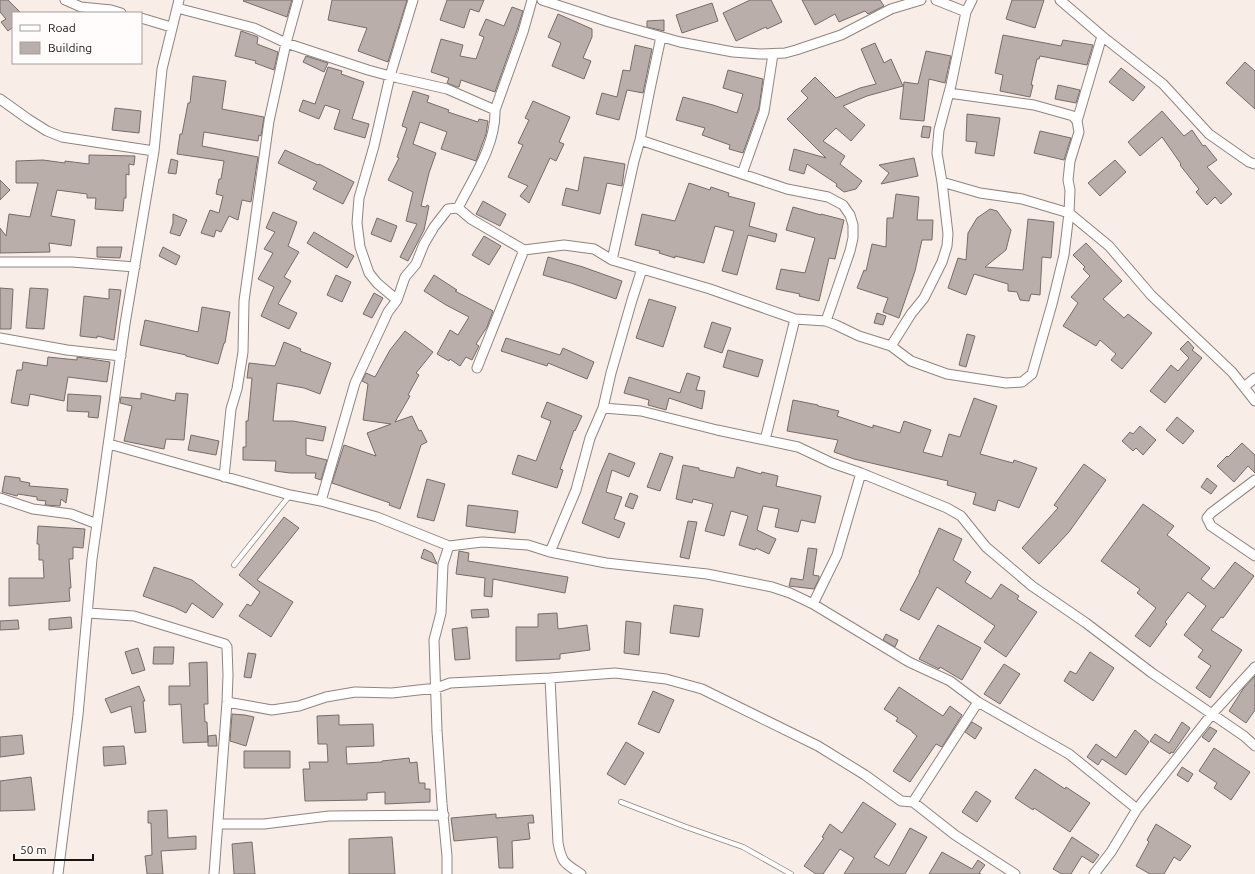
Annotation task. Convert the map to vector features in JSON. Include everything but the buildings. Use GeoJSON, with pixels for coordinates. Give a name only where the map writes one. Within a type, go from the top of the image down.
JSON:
{"type":"FeatureCollection","features":[{"type":"Feature","properties":{"kind":"street"},"geometry":{"type":"LineString","coordinates":[[65,0],[82,7],[118,12]]}},
{"type":"Feature","properties":{"kind":"street"},"geometry":{"type":"LineString","coordinates":[[224,477],[232,409],[243,352],[244,301],[269,121],[286,43],[298,0]]}},
{"type":"Feature","properties":{"kind":"street"},"geometry":{"type":"LineString","coordinates":[[397,300],[377,283],[369,273],[360,247],[357,224],[359,198],[374,146],[390,76],[413,0]]}},
{"type":"Feature","properties":{"kind":"street"},"geometry":{"type":"LineString","coordinates":[[458,208],[482,162],[495,124],[495,110],[523,32],[532,0]]}},
{"type":"Feature","properties":{"kind":"street"},"geometry":{"type":"LineString","coordinates":[[542,0],[609,22],[680,42],[733,52],[760,54],[774,54],[796,50],[841,35],[891,9],[921,0]]}},
{"type":"Feature","properties":{"kind":"street"},"geometry":{"type":"LineString","coordinates":[[936,0],[966,12]]}},
{"type":"Feature","properties":{"kind":"street"},"geometry":{"type":"LineString","coordinates":[[891,346],[924,298],[942,262],[947,246],[948,234],[937,154],[939,130],[949,93],[966,12],[972,0]]}},
{"type":"Feature","properties":{"kind":"street"},"geometry":{"type":"LineString","coordinates":[[1060,0],[1102,36],[1163,84],[1209,134],[1255,164]]}},
{"type":"Feature","properties":{"kind":"street"},"geometry":{"type":"LineString","coordinates":[[58,874],[78,715],[97,524],[121,356],[154,151],[162,69],[171,27],[178,4],[254,28],[286,43],[390,76],[447,89],[495,110]]}},
{"type":"Feature","properties":{"kind":"street"},"geometry":{"type":"LineString","coordinates":[[142,18],[171,27]]}},
{"type":"Feature","properties":{"kind":"street"},"geometry":{"type":"LineString","coordinates":[[321,501],[355,383],[388,312],[397,300],[405,277],[416,264],[424,244],[434,227],[448,209],[458,208],[471,219],[524,250],[564,245],[594,249],[612,260],[710,290],[795,319],[826,321],[859,336],[891,346],[911,361],[947,374],[1006,383],[1022,382],[1032,374],[1052,304],[1062,261],[1069,213],[1070,190],[1068,180],[1070,161],[1078,132],[1077,121],[1102,36]]}},
{"type":"Feature","properties":{"kind":"street"},"geometry":{"type":"LineString","coordinates":[[612,260],[640,140],[661,37]]}},
{"type":"Feature","properties":{"kind":"street"},"geometry":{"type":"LineString","coordinates":[[742,174],[764,112],[774,54]]}},
{"type":"Feature","properties":{"kind":"street"},"geometry":{"type":"LineString","coordinates":[[949,93],[1034,105],[1073,116],[1077,121]]}},
{"type":"Feature","properties":{"kind":"street"},"geometry":{"type":"LineString","coordinates":[[0,99],[47,131],[62,137],[154,151]]}},
{"type":"Feature","properties":{"kind":"street"},"geometry":{"type":"LineString","coordinates":[[640,140],[787,189],[828,197],[843,205],[850,215],[853,225],[853,238],[826,321]]}},
{"type":"Feature","properties":{"kind":"street"},"geometry":{"type":"LineString","coordinates":[[942,182],[980,193],[1022,199],[1057,208],[1069,213],[1109,246],[1151,295],[1232,372],[1255,401]]}},
{"type":"Feature","properties":{"kind":"street"},"geometry":{"type":"LineString","coordinates":[[477,368],[524,250]]}},
{"type":"Feature","properties":{"kind":"street"},"geometry":{"type":"LineString","coordinates":[[0,262],[72,262],[135,267]]}},
{"type":"Feature","properties":{"kind":"street"},"geometry":{"type":"LineString","coordinates":[[550,552],[576,490],[590,438],[603,408],[611,373],[642,269]]}},
{"type":"Feature","properties":{"kind":"street"},"geometry":{"type":"LineString","coordinates":[[765,440],[795,319]]}},
{"type":"Feature","properties":{"kind":"street"},"geometry":{"type":"LineString","coordinates":[[0,338],[67,350],[121,356]]}},
{"type":"Feature","properties":{"kind":"street"},"geometry":{"type":"LineString","coordinates":[[1244,387],[1255,378]]}},
{"type":"Feature","properties":{"kind":"street"},"geometry":{"type":"LineString","coordinates":[[603,408],[641,411],[798,447],[832,463],[861,473],[947,508],[961,516],[986,547],[1032,586],[1086,623],[1255,746]]}},
{"type":"Feature","properties":{"kind":"street"},"geometry":{"type":"LineString","coordinates":[[109,444],[290,495],[321,501],[377,516],[449,546],[482,542],[528,545],[550,552],[606,563],[707,574],[772,587],[790,593],[813,604],[910,662],[950,681],[978,702],[1069,754],[1137,809]]}},
{"type":"Feature","properties":{"kind":"street"},"geometry":{"type":"LineString","coordinates":[[813,604],[837,555],[861,473]]}},
{"type":"Feature","properties":{"kind":"street"},"geometry":{"type":"LineString","coordinates":[[1255,480],[1211,513],[1208,518],[1211,526],[1255,556]]}},
{"type":"Feature","properties":{"kind":"street"},"geometry":{"type":"LineString","coordinates":[[0,498],[33,509],[72,514],[97,524]]}},
{"type":"Feature","properties":{"kind":"street"},"geometry":{"type":"LineString","coordinates":[[447,874],[438,739],[434,640],[441,613],[443,564],[449,546]]}},
{"type":"Feature","properties":{"kind":"street"},"geometry":{"type":"LineString","coordinates":[[88,613],[134,616],[156,621],[225,644],[228,653],[227,702],[214,874]]}},
{"type":"Feature","properties":{"kind":"street"},"geometry":{"type":"LineString","coordinates":[[1094,874],[1111,852],[1137,809],[1212,714],[1255,667]]}},
{"type":"Feature","properties":{"kind":"street"},"geometry":{"type":"LineString","coordinates":[[227,702],[272,710],[300,706],[326,697],[355,692],[392,693],[436,688],[450,683],[614,673],[666,679],[702,689],[818,746],[865,775],[901,801],[914,802],[955,835],[1015,874]]}},
{"type":"Feature","properties":{"kind":"street"},"geometry":{"type":"LineString","coordinates":[[550,678],[558,843],[561,859],[568,866],[581,874]]}},
{"type":"Feature","properties":{"kind":"street"},"geometry":{"type":"LineString","coordinates":[[914,802],[978,702]]}},
{"type":"Feature","properties":{"kind":"street"},"geometry":{"type":"LineString","coordinates":[[218,824],[264,824],[329,816],[444,815]]}},
{"type":"Feature","properties":{"kind":"lane"},"geometry":{"type":"LineString","coordinates":[[234,565],[290,495]]}},
{"type":"Feature","properties":{"kind":"lane"},"geometry":{"type":"LineString","coordinates":[[621,802],[743,847],[791,874]]}}]}
